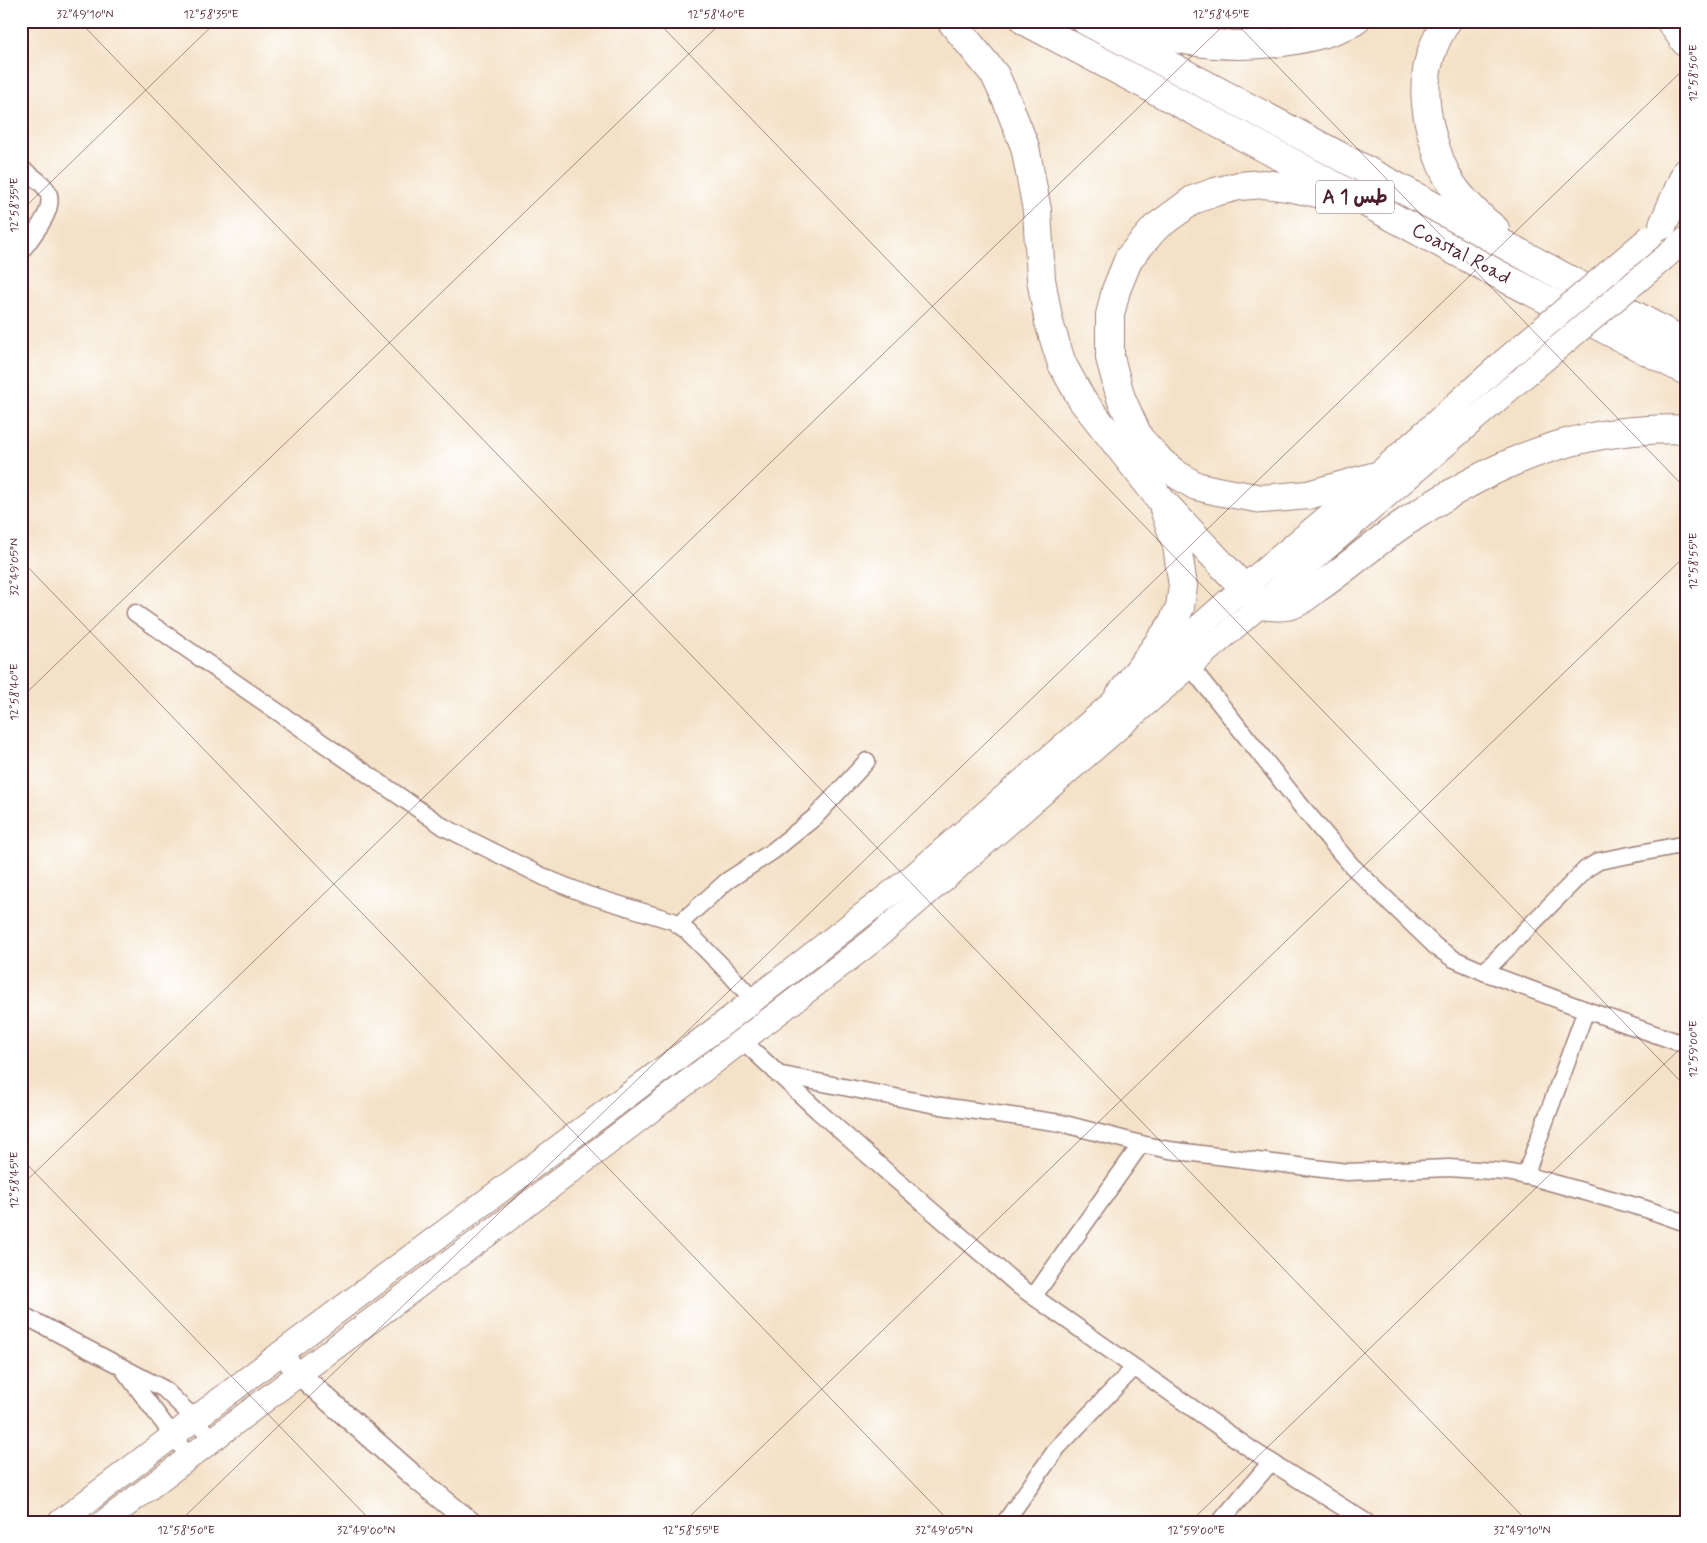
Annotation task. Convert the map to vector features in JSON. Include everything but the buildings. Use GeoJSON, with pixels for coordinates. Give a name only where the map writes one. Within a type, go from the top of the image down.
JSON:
{"type":"FeatureCollection","features":[{"type":"Feature","properties":{"kind":"highway"},"geometry":{"type":"LineString","coordinates":[[952,21],[995,75],[1025,147],[1036,210],[1042,288],[1049,323],[1062,364],[1082,400],[1160,499],[1252,596],[1278,607],[1295,604],[1330,580],[1402,524],[1477,478],[1530,454],[1557,445],[1621,432],[1672,428],[1686,430]]}},
{"type":"Feature","properties":{"kind":"highway","name":"Coastal Road"},"geometry":{"type":"LineString","coordinates":[[1025,21],[1507,279],[1686,371]]}},
{"type":"Feature","properties":{"kind":"highway","name":"Coastal Road"},"geometry":{"type":"LineString","coordinates":[[1086,21],[1686,343]]}},
{"type":"Feature","properties":{"kind":"highway"},"geometry":{"type":"LineString","coordinates":[[1110,21],[1185,40],[1224,44],[1294,40],[1329,32],[1355,21]]}},
{"type":"Feature","properties":{"kind":"highway"},"geometry":{"type":"LineString","coordinates":[[1447,21],[1440,32],[1431,58],[1424,94],[1429,128],[1441,166],[1458,194],[1492,227],[1545,268]]}},
{"type":"Feature","properties":{"kind":"highway"},"geometry":{"type":"LineString","coordinates":[[1670,21],[1686,43]]}},
{"type":"Feature","properties":{"kind":"highway"},"geometry":{"type":"LineString","coordinates":[[1656,231],[1686,172]]}},
{"type":"Feature","properties":{"kind":"highway"},"geometry":{"type":"LineString","coordinates":[[1360,199],[1342,198],[1264,184],[1231,188],[1193,200],[1155,228],[1129,258],[1116,290],[1110,315],[1110,358],[1121,398],[1139,438],[1171,470],[1196,486],[1262,499],[1308,495],[1376,476]]}},
{"type":"Feature","properties":{"kind":"highway"},"geometry":{"type":"LineString","coordinates":[[1118,698],[1171,626],[1180,607],[1183,586],[1177,546],[1160,499]]}},
{"type":"Feature","properties":{"kind":"main road"},"geometry":{"type":"LineString","coordinates":[[104,1522],[515,1214],[878,936],[1190,666],[1252,596],[1376,476],[1503,362],[1686,206]]}},
{"type":"Feature","properties":{"kind":"main road"},"geometry":{"type":"LineString","coordinates":[[60,1522],[281,1353],[753,1000],[913,876],[1118,698],[1252,596],[1527,374],[1686,239]]}},
{"type":"Feature","properties":{"kind":"street"},"geometry":{"type":"LineString","coordinates":[[21,168],[41,184],[48,193],[50,206],[45,218],[21,252]]}},
{"type":"Feature","properties":{"kind":"street"},"geometry":{"type":"LineString","coordinates":[[135,613],[444,827],[548,879],[588,895],[660,916],[678,925],[687,931],[753,1000]]}},
{"type":"Feature","properties":{"kind":"street"},"geometry":{"type":"LineString","coordinates":[[1190,666],[1350,865],[1436,946],[1454,959],[1484,972],[1686,1045]]}},
{"type":"Feature","properties":{"kind":"street"},"geometry":{"type":"LineString","coordinates":[[678,925],[727,882],[773,852],[815,817],[868,761]]}},
{"type":"Feature","properties":{"kind":"street"},"geometry":{"type":"LineString","coordinates":[[1484,972],[1586,869],[1599,861],[1686,844]]}},
{"type":"Feature","properties":{"kind":"street"},"geometry":{"type":"LineString","coordinates":[[1526,1176],[1586,1010]]}},
{"type":"Feature","properties":{"kind":"street"},"geometry":{"type":"LineString","coordinates":[[742,1040],[964,1240],[1034,1296],[1134,1368],[1271,1462],[1366,1522]]}},
{"type":"Feature","properties":{"kind":"street"},"geometry":{"type":"LineString","coordinates":[[778,1074],[940,1106],[1061,1124],[1169,1150],[1346,1172],[1449,1168],[1506,1172],[1646,1209],[1686,1223]]}},
{"type":"Feature","properties":{"kind":"street"},"geometry":{"type":"LineString","coordinates":[[1034,1296],[1141,1144]]}},
{"type":"Feature","properties":{"kind":"street"},"geometry":{"type":"LineString","coordinates":[[21,1314],[164,1389],[195,1419],[212,1440]]}},
{"type":"Feature","properties":{"kind":"street"},"geometry":{"type":"LineString","coordinates":[[281,1353],[299,1374],[416,1478],[470,1522]]}},
{"type":"Feature","properties":{"kind":"street"},"geometry":{"type":"LineString","coordinates":[[122,1367],[189,1457]]}},
{"type":"Feature","properties":{"kind":"street"},"geometry":{"type":"LineString","coordinates":[[1005,1522],[1058,1447],[1134,1368]]}},
{"type":"Feature","properties":{"kind":"street"},"geometry":{"type":"LineString","coordinates":[[1220,1522],[1271,1462]]}}]}
